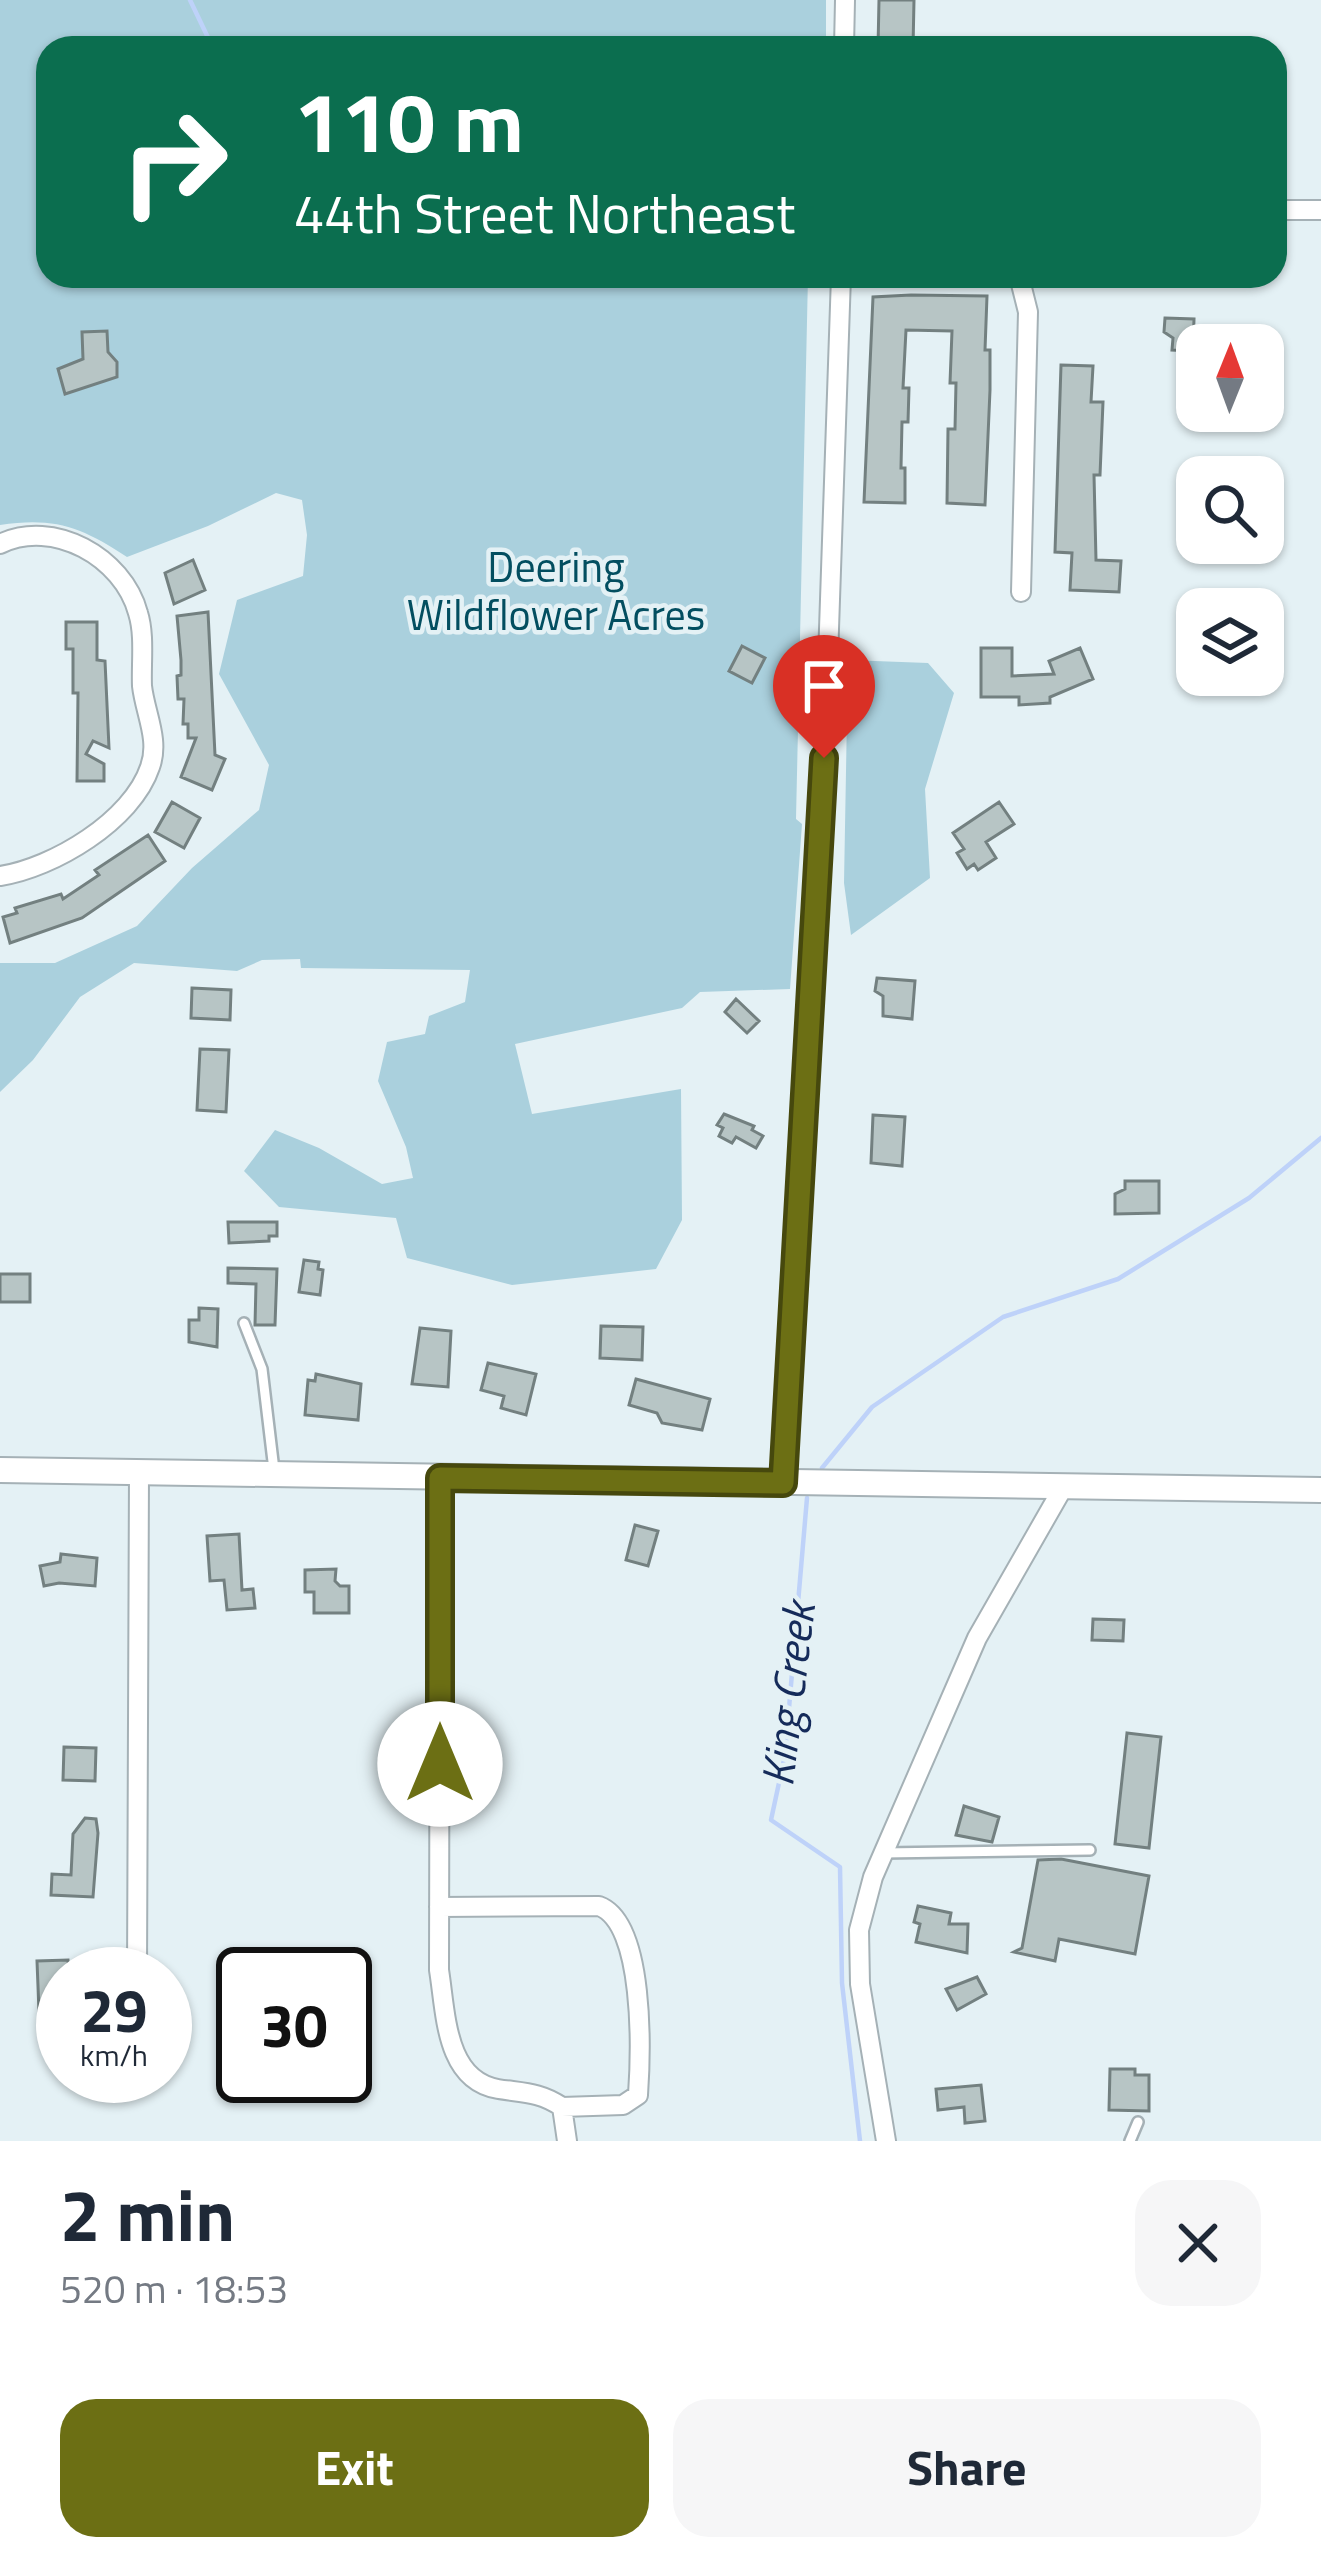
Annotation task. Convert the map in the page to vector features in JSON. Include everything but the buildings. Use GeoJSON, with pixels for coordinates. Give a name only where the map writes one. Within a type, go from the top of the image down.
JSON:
{"type":"FeatureCollection","features":[{"type":"Feature","properties":{"kind":"street"},"geometry":{"type":"LineString","coordinates":[[844,36],[845,0]]}},
{"type":"Feature","properties":{"kind":"street"},"geometry":{"type":"LineString","coordinates":[[1287,210],[1321,211]]}},
{"type":"Feature","properties":{"kind":"street"},"geometry":{"type":"LineString","coordinates":[[826,717],[841,288]]}},
{"type":"Feature","properties":{"kind":"street"},"geometry":{"type":"LineString","coordinates":[[1021,288],[1028,312],[1021,592]]}},
{"type":"Feature","properties":{"kind":"street"},"geometry":{"type":"LineString","coordinates":[[0,544],[54,536],[94,553],[110,568],[138,611],[143,692],[154,745],[151,767],[118,812],[74,848],[40,867],[0,876]]}},
{"type":"Feature","properties":{"kind":"street"},"geometry":{"type":"LineString","coordinates":[[783,1483],[824,758]]}},
{"type":"Feature","properties":{"kind":"street"},"geometry":{"type":"LineString","coordinates":[[0,1470],[1321,1490]]}},
{"type":"Feature","properties":{"kind":"street"},"geometry":{"type":"LineString","coordinates":[[137,1947],[139,1473]]}},
{"type":"Feature","properties":{"kind":"street"},"geometry":{"type":"LineString","coordinates":[[439,1907],[599,1906],[611,1910],[622,1925],[639,2006],[638,2095],[623,2105],[562,2107],[542,2094],[492,2089],[470,2079],[451,2046],[439,1970],[439,1907],[440,1478]]}},
{"type":"Feature","properties":{"kind":"street"},"geometry":{"type":"LineString","coordinates":[[886,2141],[860,1984],[864,1912],[883,1852],[977,1638],[1064,1486]]}},
{"type":"Feature","properties":{"kind":"street"},"geometry":{"type":"LineString","coordinates":[[562,2107],[567,2141]]}},
{"type":"Feature","properties":{"kind":"lane"},"geometry":{"type":"LineString","coordinates":[[244,1323],[262,1369],[274,1475]]}},
{"type":"Feature","properties":{"kind":"lane"},"geometry":{"type":"LineString","coordinates":[[883,1852],[1090,1850]]}},
{"type":"Feature","properties":{"kind":"lane"},"geometry":{"type":"LineString","coordinates":[[1130,2141],[1138,2122]]}},
{"type":"Feature","properties":{"kind":"green space","name":"Deering Wildflower Acres"},"geometry":{"type":"Polygon","coordinates":[[[0,0],[826,0],[826,36],[36,36],[36,288],[808,288],[796,819],[802,824],[790,989],[700,992],[682,1008],[515,1044],[532,1114],[681,1089],[682,1220],[656,1269],[512,1285],[407,1258],[396,1218],[279,1207],[244,1171],[275,1130],[319,1148],[382,1184],[413,1178],[406,1147],[378,1081],[387,1042],[425,1034],[429,1016],[465,1002],[470,970],[301,968],[300,959],[262,960],[237,971],[134,963],[80,997],[33,1060],[0,1092],[0,963],[55,963],[137,926],[192,868],[259,810],[269,765],[219,674],[237,600],[303,576],[307,535],[302,500],[276,493],[127,557],[67,527],[37,522],[0,525],[0,0]]]}},
{"type":"Feature","properties":{"kind":"green space"},"geometry":{"type":"Polygon","coordinates":[[[848,660],[928,663],[954,693],[925,789],[930,878],[851,935],[844,883],[848,660]]]}},
{"type":"Feature","properties":{"kind":"waterway"},"geometry":{"type":"LineString","coordinates":[[190,0],[207,36]]}},
{"type":"Feature","properties":{"kind":"waterway","name":"King Creek"},"geometry":{"type":"LineString","coordinates":[[822,1468],[872,1407],[1003,1317],[1118,1279],[1249,1198],[1321,1138]]}},
{"type":"Feature","properties":{"kind":"waterway","name":"King Creek"},"geometry":{"type":"LineString","coordinates":[[807,1498],[785,1755],[771,1820],[840,1867],[842,1983],[860,2141]]}},
{"type":"Feature","properties":{"kind":"route"},"geometry":{"type":"LineString","coordinates":[[440,1764],[440,1478],[783,1483],[824,758]]}}]}
